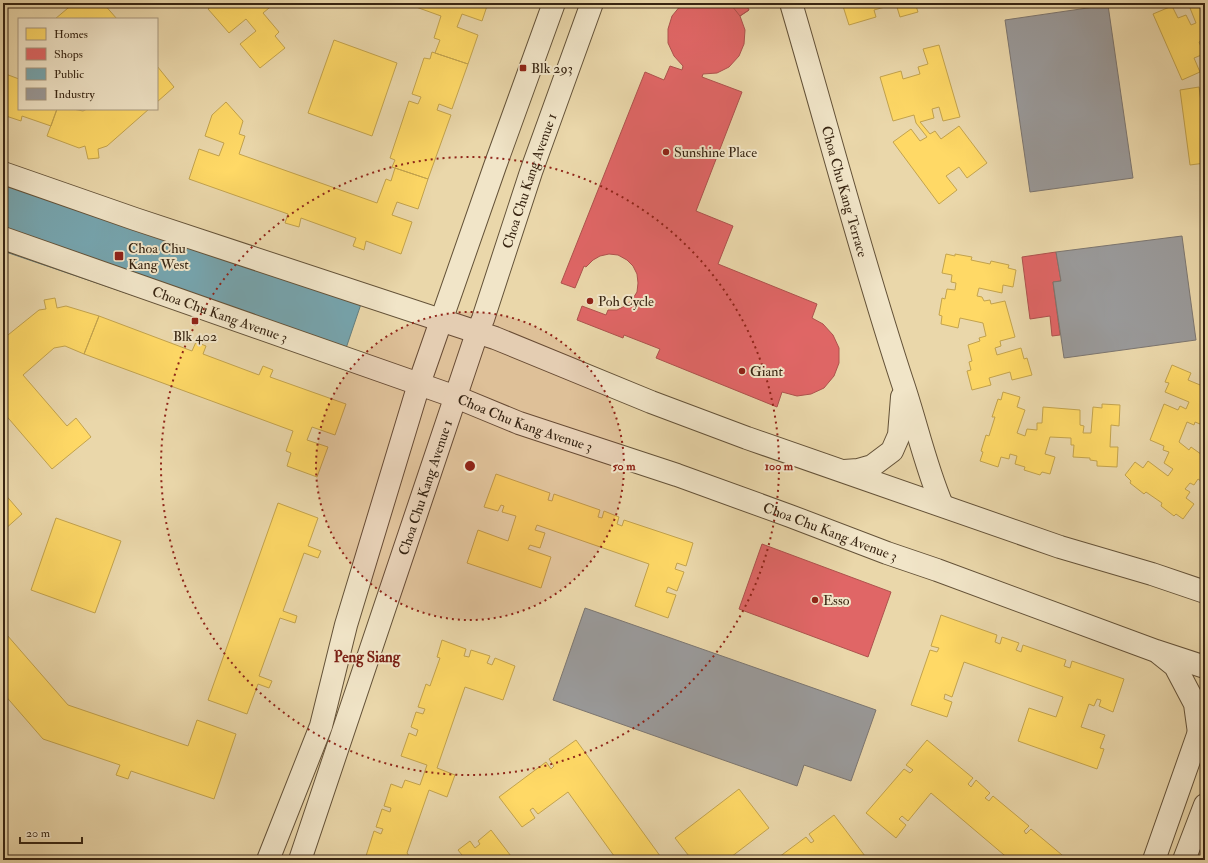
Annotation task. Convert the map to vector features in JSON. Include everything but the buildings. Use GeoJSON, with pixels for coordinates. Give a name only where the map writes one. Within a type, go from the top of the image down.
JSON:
{"type":"FeatureCollection","features":[{"type":"Feature","properties":{"kind":"street"},"geometry":{"type":"LineString","coordinates":[[268,860],[321,726],[346,625],[419,384],[554,3]]}},
{"type":"Feature","properties":{"kind":"street","name":"Choa Chu Kang Avenue 1"},"geometry":{"type":"LineString","coordinates":[[300,860],[483,319],[531,172],[592,3]]}},
{"type":"Feature","properties":{"kind":"street","name":"Choa Chu Kang Terrace"},"geometry":{"type":"LineString","coordinates":[[791,3],[890,347],[902,379],[932,482],[942,505]]}},
{"type":"Feature","properties":{"kind":"street"},"geometry":{"type":"LineString","coordinates":[[3,173],[150,224],[495,338],[650,402],[841,471],[1060,547],[1152,574],[1205,592]]}},
{"type":"Feature","properties":{"kind":"street","name":"Choa Chu Kang Avenue 3"},"geometry":{"type":"LineString","coordinates":[[3,238],[456,397],[519,423],[677,475],[1156,651],[1205,667]]}},
{"type":"Feature","properties":{"kind":"street","name":"Choa Chu Kang Terrace"},"geometry":{"type":"LineString","coordinates":[[841,471],[858,470],[872,466],[892,451],[899,436],[902,379]]}},
{"type":"Feature","properties":{"kind":"street"},"geometry":{"type":"LineString","coordinates":[[1152,574],[1196,582],[1205,580]]}},
{"type":"Feature","properties":{"kind":"street"},"geometry":{"type":"LineString","coordinates":[[1154,860],[1202,725],[1195,704],[1175,666],[1156,651]]}},
{"type":"Feature","properties":{"kind":"street"},"geometry":{"type":"LineString","coordinates":[[1184,860],[1205,805]]}},
{"type":"Feature","properties":{"kind":"place","name":"Blk 293"},"geometry":{"type":"Point","coordinates":[523,68]}},
{"type":"Feature","properties":{"kind":"place","name":"Sunshine Place"},"geometry":{"type":"Point","coordinates":[666,152]}},
{"type":"Feature","properties":{"kind":"place","name":"Choa Chu Kang West"},"geometry":{"type":"Point","coordinates":[119,256]}},
{"type":"Feature","properties":{"kind":"place","name":"Poh Cycle"},"geometry":{"type":"Point","coordinates":[590,301]}},
{"type":"Feature","properties":{"kind":"place","name":"Blk 402"},"geometry":{"type":"Point","coordinates":[195,321]}},
{"type":"Feature","properties":{"kind":"place","name":"Giant"},"geometry":{"type":"Point","coordinates":[742,371]}},
{"type":"Feature","properties":{"kind":"place","name":"Esso"},"geometry":{"type":"Point","coordinates":[815,600]}},
{"type":"Feature","properties":{"kind":"district","name":"Peng Siang"},"geometry":{"type":"Point","coordinates":[367,657]}}]}
